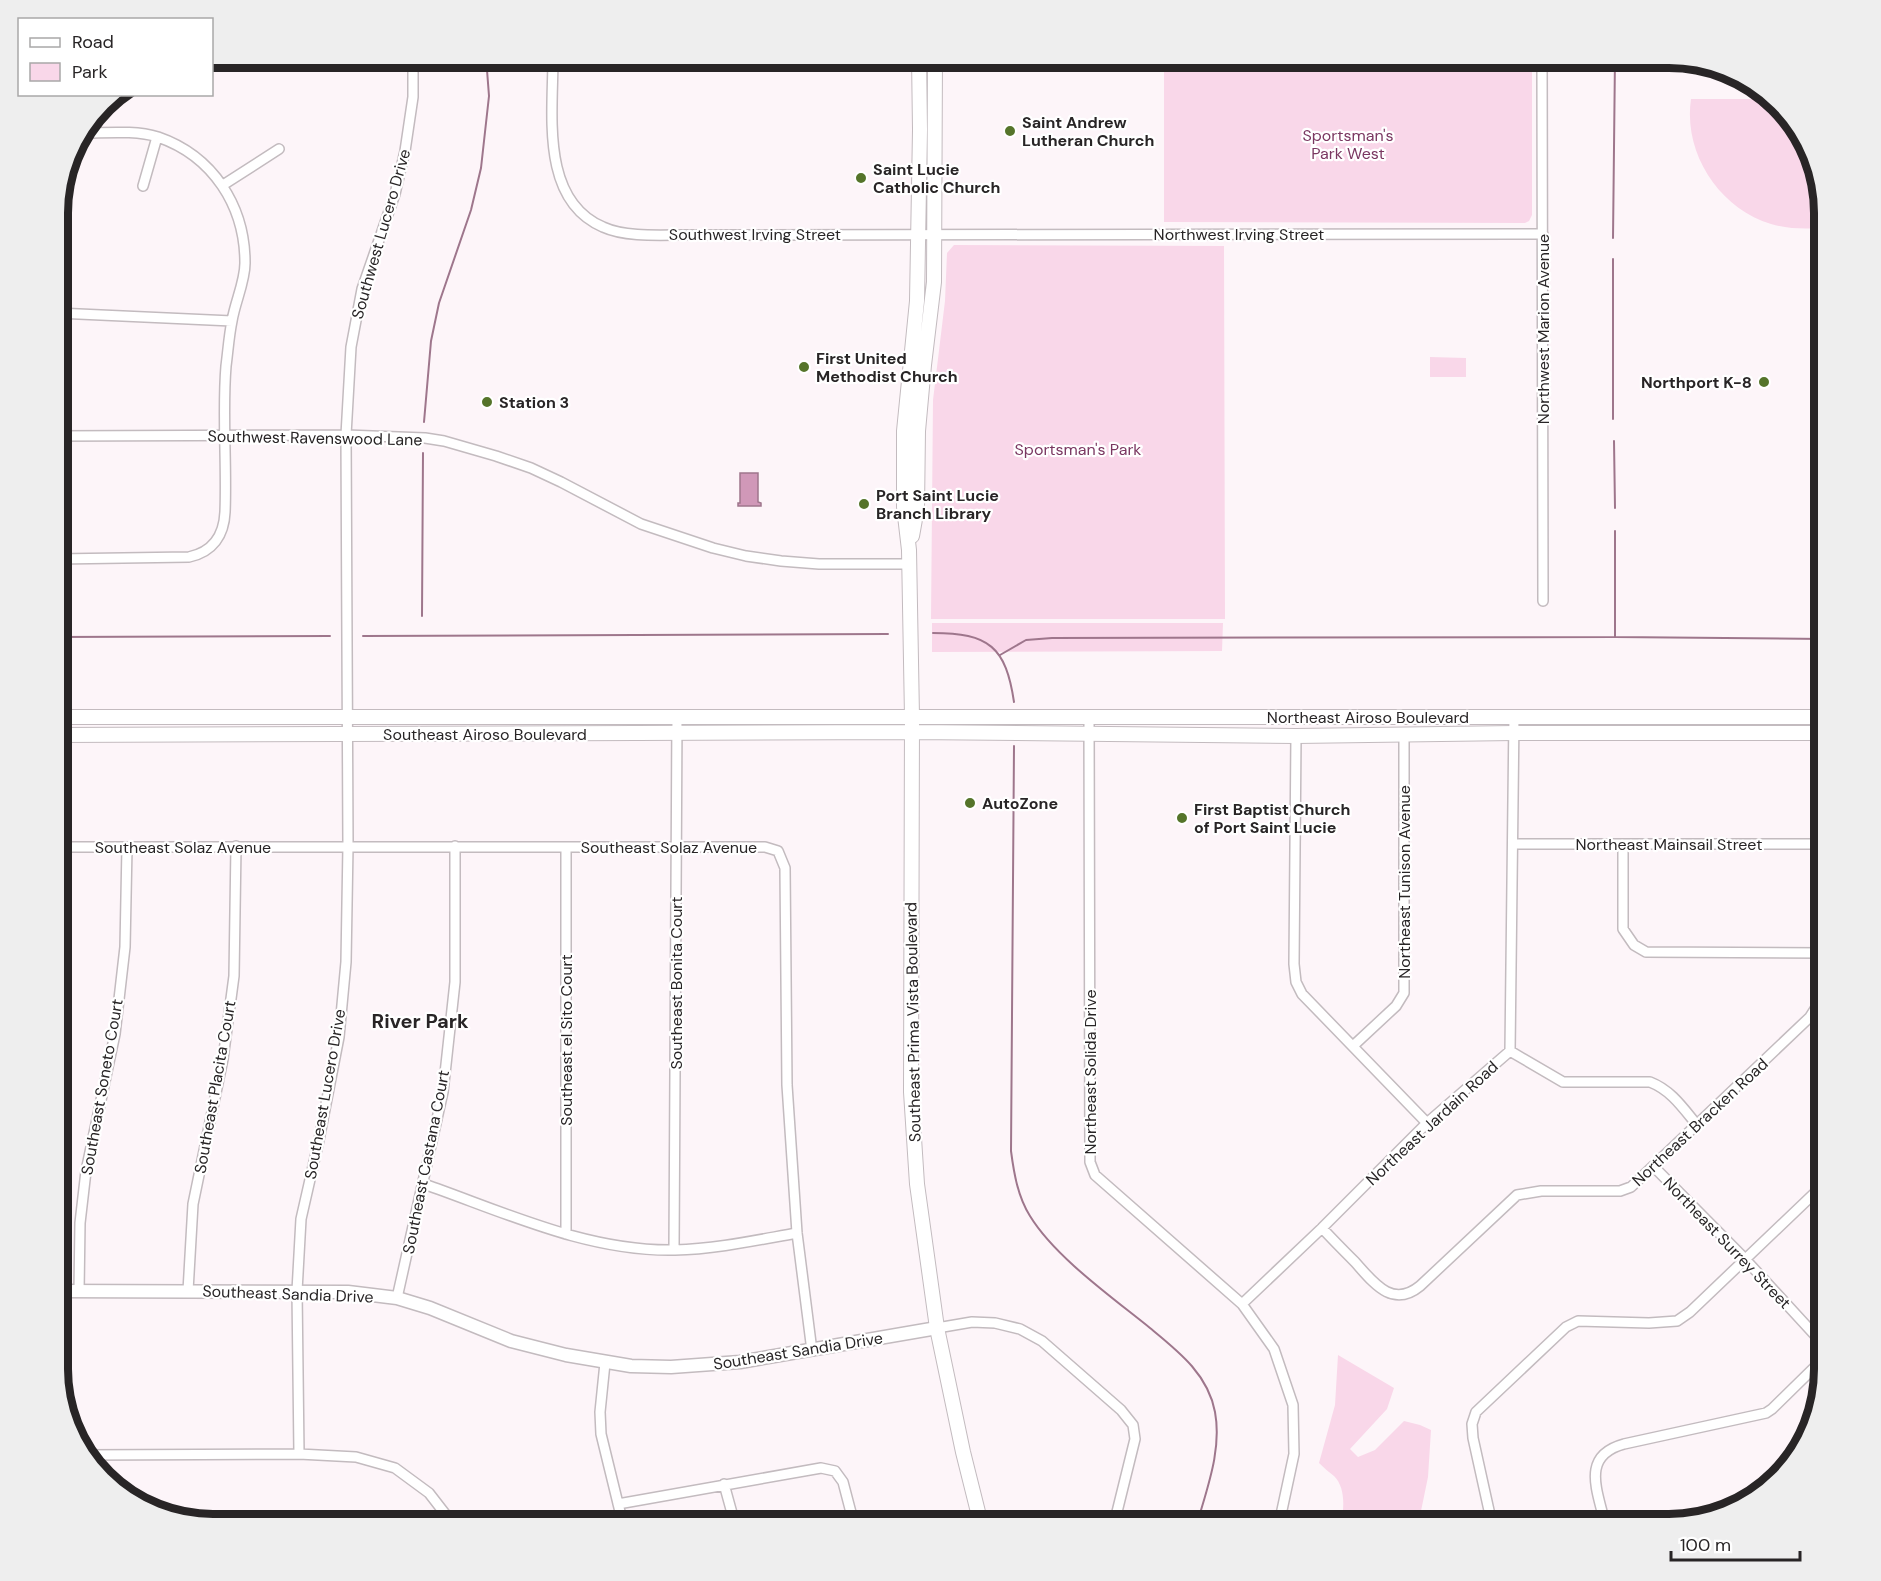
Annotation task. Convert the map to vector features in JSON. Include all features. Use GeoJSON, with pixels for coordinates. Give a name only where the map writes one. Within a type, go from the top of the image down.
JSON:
{"type":"FeatureCollection","features":[{"type":"Feature","properties":{"kind":"main road"},"geometry":{"type":"LineString","coordinates":[[910,557],[904,507],[904,417],[917,301],[919,68]]}},
{"type":"Feature","properties":{"kind":"main road"},"geometry":{"type":"LineString","coordinates":[[910,557],[917,508],[918,428],[934,282],[935,68]]}},
{"type":"Feature","properties":{"kind":"main road","name":"Southeast Prima Vista Boulevard"},"geometry":{"type":"LineString","coordinates":[[910,557],[913,732],[911,1092],[917,1184],[937,1328],[978,1514]]}},
{"type":"Feature","properties":{"kind":"main road"},"geometry":{"type":"LineString","coordinates":[[188,716],[188,734]]}},
{"type":"Feature","properties":{"kind":"main road"},"geometry":{"type":"LineString","coordinates":[[508,716],[508,734]]}},
{"type":"Feature","properties":{"kind":"main road","name":"Southeast Airoso Boulevard"},"geometry":{"type":"LineString","coordinates":[[68,717],[912,717]]}},
{"type":"Feature","properties":{"kind":"main road","name":"Northeast Airoso Boulevard"},"geometry":{"type":"LineString","coordinates":[[912,717],[1814,717]]}},
{"type":"Feature","properties":{"kind":"main road","name":"Southeast Airoso Boulevard"},"geometry":{"type":"LineString","coordinates":[[68,735],[913,732]]}},
{"type":"Feature","properties":{"kind":"main road","name":"Northeast Airoso Boulevard"},"geometry":{"type":"LineString","coordinates":[[913,732],[1296,736],[1814,733]]}},
{"type":"Feature","properties":{"kind":"street","name":"Southwest Lucero Drive"},"geometry":{"type":"LineString","coordinates":[[346,734],[346,435],[351,347],[362,289],[395,194],[405,152],[413,97],[412,68]]}},
{"type":"Feature","properties":{"kind":"street","name":"Southwest Irving Street"},"geometry":{"type":"LineString","coordinates":[[553,68],[553,152],[564,192],[581,213],[603,227],[634,234],[935,234]]}},
{"type":"Feature","properties":{"kind":"street","name":"Northwest Marion Avenue"},"geometry":{"type":"LineString","coordinates":[[1542,68],[1543,601]]}},
{"type":"Feature","properties":{"kind":"street"},"geometry":{"type":"LineString","coordinates":[[68,559],[181,558],[197,555],[209,549],[219,538],[225,523],[226,368],[232,321],[245,265],[241,226],[223,185],[194,154],[157,137],[129,133],[91,133]]}},
{"type":"Feature","properties":{"kind":"street"},"geometry":{"type":"LineString","coordinates":[[143,186],[157,137]]}},
{"type":"Feature","properties":{"kind":"street"},"geometry":{"type":"LineString","coordinates":[[223,185],[279,149]]}},
{"type":"Feature","properties":{"kind":"street","name":"Northwest Irving Street"},"geometry":{"type":"LineString","coordinates":[[935,234],[1543,234]]}},
{"type":"Feature","properties":{"kind":"street"},"geometry":{"type":"LineString","coordinates":[[68,314],[232,321]]}},
{"type":"Feature","properties":{"kind":"street","name":"Southwest Ravenswood Lane"},"geometry":{"type":"LineString","coordinates":[[68,436],[346,435],[425,438],[496,456],[561,482],[641,524],[694,543],[746,556],[819,564],[910,557]]}},
{"type":"Feature","properties":{"kind":"street","name":"Southeast Bonita Court"},"geometry":{"type":"LineString","coordinates":[[674,1250],[676,716]]}},
{"type":"Feature","properties":{"kind":"street","name":"Northeast Jardain Road"},"geometry":{"type":"LineString","coordinates":[[1242,1304],[1427,1123],[1510,1051],[1514,716]]}},
{"type":"Feature","properties":{"kind":"street","name":"Northeast Solida Drive"},"geometry":{"type":"LineString","coordinates":[[1089,717],[1090,1162],[1095,1175],[1242,1304],[1274,1349],[1293,1404],[1294,1454],[1281,1514]]}},
{"type":"Feature","properties":{"kind":"street","name":"Southeast Lucero Drive"},"geometry":{"type":"LineString","coordinates":[[299,1454],[297,1291],[301,1219],[339,1037],[346,962],[348,846],[346,734]]}},
{"type":"Feature","properties":{"kind":"street","name":"Northeast Tunison Avenue"},"geometry":{"type":"LineString","coordinates":[[1353,1046],[1396,1005],[1404,993],[1404,734]]}},
{"type":"Feature","properties":{"kind":"street"},"geometry":{"type":"LineString","coordinates":[[1296,736],[1294,976],[1302,994],[1427,1123]]}},
{"type":"Feature","properties":{"kind":"street","name":"Northeast Mainsail Street"},"geometry":{"type":"LineString","coordinates":[[1514,844],[1814,844]]}},
{"type":"Feature","properties":{"kind":"street"},"geometry":{"type":"LineString","coordinates":[[1623,844],[1623,929],[1634,945],[1646,952],[1814,953]]}},
{"type":"Feature","properties":{"kind":"street","name":"Southeast Placita Court"},"geometry":{"type":"LineString","coordinates":[[188,1291],[193,1204],[223,1059],[234,976],[236,846]]}},
{"type":"Feature","properties":{"kind":"street","name":"Southeast Castana Court"},"geometry":{"type":"LineString","coordinates":[[397,1298],[443,1092],[455,982],[455,846]]}},
{"type":"Feature","properties":{"kind":"street","name":"Southeast Solaz Avenue"},"geometry":{"type":"LineString","coordinates":[[68,847],[765,847],[778,851],[785,868],[787,1085],[797,1233],[812,1351]]}},
{"type":"Feature","properties":{"kind":"street","name":"Southeast Soneto Court"},"geometry":{"type":"LineString","coordinates":[[79,1291],[80,1223],[86,1171],[115,1034],[125,947],[127,847]]}},
{"type":"Feature","properties":{"kind":"street","name":"Southeast el Sito Court"},"geometry":{"type":"LineString","coordinates":[[566,847],[566,1234]]}},
{"type":"Feature","properties":{"kind":"street","name":"Northeast Bracken Road"},"geometry":{"type":"LineString","coordinates":[[1322,1228],[1377,1286],[1390,1293],[1403,1295],[1420,1286],[1517,1195],[1529,1192],[1620,1191],[1631,1187],[1814,1011]]}},
{"type":"Feature","properties":{"kind":"street"},"geometry":{"type":"LineString","coordinates":[[1510,1051],[1563,1082],[1650,1082],[1660,1086],[1674,1098],[1696,1125]]}},
{"type":"Feature","properties":{"kind":"street","name":"Northeast Surrey Street"},"geometry":{"type":"LineString","coordinates":[[1654,1167],[1745,1259],[1814,1334]]}},
{"type":"Feature","properties":{"kind":"street"},"geometry":{"type":"LineString","coordinates":[[424,1184],[566,1234],[621,1247],[674,1250],[723,1246],[797,1233]]}},
{"type":"Feature","properties":{"kind":"street"},"geometry":{"type":"LineString","coordinates":[[1490,1514],[1473,1438],[1472,1424],[1476,1412],[1566,1327],[1578,1321],[1649,1323],[1677,1321],[1690,1312],[1814,1194]]}},
{"type":"Feature","properties":{"kind":"street","name":"Southeast Sandia Drive"},"geometry":{"type":"LineString","coordinates":[[68,1291],[348,1292],[397,1298],[430,1308],[511,1341],[566,1355],[605,1363],[671,1367],[740,1362],[937,1328]]}},
{"type":"Feature","properties":{"kind":"street"},"geometry":{"type":"LineString","coordinates":[[937,1328],[972,1322],[995,1323],[1020,1329],[1042,1341],[1121,1410],[1133,1425],[1135,1439],[1116,1514]]}},
{"type":"Feature","properties":{"kind":"street"},"geometry":{"type":"LineString","coordinates":[[605,1363],[600,1412],[601,1434],[620,1514]]}},
{"type":"Feature","properties":{"kind":"street"},"geometry":{"type":"LineString","coordinates":[[1603,1514],[1595,1472],[1604,1452],[1624,1444],[1766,1413],[1772,1410],[1814,1368]]}},
{"type":"Feature","properties":{"kind":"street"},"geometry":{"type":"LineString","coordinates":[[96,1455],[356,1456],[395,1468],[429,1493],[445,1514]]}},
{"type":"Feature","properties":{"kind":"street"},"geometry":{"type":"LineString","coordinates":[[618,1504],[821,1468],[835,1471],[843,1482],[851,1514]]}},
{"type":"Feature","properties":{"kind":"street"},"geometry":{"type":"LineString","coordinates":[[724,1484],[732,1514]]}},
{"type":"Feature","properties":{"kind":"green space","name":"Sportsman's Park West"},"geometry":{"type":"Polygon","coordinates":[[[1164,68],[1532,68],[1532,215],[1525,223],[1164,222],[1164,68]]]}},
{"type":"Feature","properties":{"kind":"green space"},"geometry":{"type":"Polygon","coordinates":[[[1691,99],[1759,99],[1764,103],[1784,124],[1806,166],[1811,184],[1814,228],[1771,224],[1735,205],[1708,176],[1693,139],[1690,119],[1691,99]]]}},
{"type":"Feature","properties":{"kind":"green space","name":"Sportsman's Park"},"geometry":{"type":"Polygon","coordinates":[[[954,245],[1224,246],[1225,619],[931,619],[933,400],[945,301],[947,253],[954,245]]]}},
{"type":"Feature","properties":{"kind":"green space"},"geometry":{"type":"Polygon","coordinates":[[[1430,357],[1466,358],[1466,377],[1430,377],[1430,357]]]}},
{"type":"Feature","properties":{"kind":"green space"},"geometry":{"type":"Polygon","coordinates":[[[932,623],[1223,623],[1222,651],[932,652],[932,623]]]}},
{"type":"Feature","properties":{"kind":"green space"},"geometry":{"type":"Polygon","coordinates":[[[1338,1355],[1394,1388],[1387,1409],[1350,1449],[1358,1457],[1375,1450],[1404,1421],[1431,1430],[1428,1477],[1422,1514],[1342,1514],[1341,1486],[1334,1476],[1319,1463],[1335,1405],[1338,1355]]]}},
{"type":"Feature","properties":{"kind":"shaded area"},"geometry":{"type":"Polygon","coordinates":[[[740,473],[758,473],[758,502],[761,506],[738,506],[740,503],[740,473]]]}},
{"type":"Feature","properties":{"kind":"waterway"},"geometry":{"type":"LineString","coordinates":[[424,422],[431,341],[439,303],[471,210],[481,168],[489,96],[487,68]]}},
{"type":"Feature","properties":{"kind":"waterway"},"geometry":{"type":"LineString","coordinates":[[1613,238],[1615,68]]}},
{"type":"Feature","properties":{"kind":"waterway"},"geometry":{"type":"LineString","coordinates":[[1613,259],[1613,419]]}},
{"type":"Feature","properties":{"kind":"waterway"},"geometry":{"type":"LineString","coordinates":[[1614,441],[1615,508]]}},
{"type":"Feature","properties":{"kind":"waterway"},"geometry":{"type":"LineString","coordinates":[[422,616],[423,453]]}},
{"type":"Feature","properties":{"kind":"waterway"},"geometry":{"type":"LineString","coordinates":[[1615,531],[1615,637]]}},
{"type":"Feature","properties":{"kind":"waterway"},"geometry":{"type":"LineString","coordinates":[[933,633],[968,636],[992,647],[1006,668],[1014,702]]}},
{"type":"Feature","properties":{"kind":"waterway"},"geometry":{"type":"LineString","coordinates":[[363,636],[888,634]]}},
{"type":"Feature","properties":{"kind":"waterway"},"geometry":{"type":"LineString","coordinates":[[68,637],[330,636]]}},
{"type":"Feature","properties":{"kind":"waterway"},"geometry":{"type":"LineString","coordinates":[[1000,655],[1026,640],[1052,638],[1814,639]]}},
{"type":"Feature","properties":{"kind":"waterway"},"geometry":{"type":"LineString","coordinates":[[1014,746],[1011,1151],[1017,1185],[1030,1216],[1054,1247],[1181,1355],[1206,1386],[1215,1412],[1217,1440],[1200,1514]]}},
{"type":"Feature","properties":{"kind":"place","name":"Saint Andrew Lutheran Church"},"geometry":{"type":"Point","coordinates":[1010,131]}},
{"type":"Feature","properties":{"kind":"place","name":"Saint Lucie Catholic Church"},"geometry":{"type":"Point","coordinates":[861,178]}},
{"type":"Feature","properties":{"kind":"place","name":"First United Methodist Church"},"geometry":{"type":"Point","coordinates":[804,367]}},
{"type":"Feature","properties":{"kind":"place","name":"Northport K-8"},"geometry":{"type":"Point","coordinates":[1764,382]}},
{"type":"Feature","properties":{"kind":"place","name":"Station 3"},"geometry":{"type":"Point","coordinates":[487,402]}},
{"type":"Feature","properties":{"kind":"place","name":"Port Saint Lucie Branch Library"},"geometry":{"type":"Point","coordinates":[864,504]}},
{"type":"Feature","properties":{"kind":"place","name":"AutoZone"},"geometry":{"type":"Point","coordinates":[970,803]}},
{"type":"Feature","properties":{"kind":"place","name":"First Baptist Church of Port Saint Lucie"},"geometry":{"type":"Point","coordinates":[1182,818]}},
{"type":"Feature","properties":{"kind":"district","name":"River Park"},"geometry":{"type":"Point","coordinates":[420,1021]}}]}
